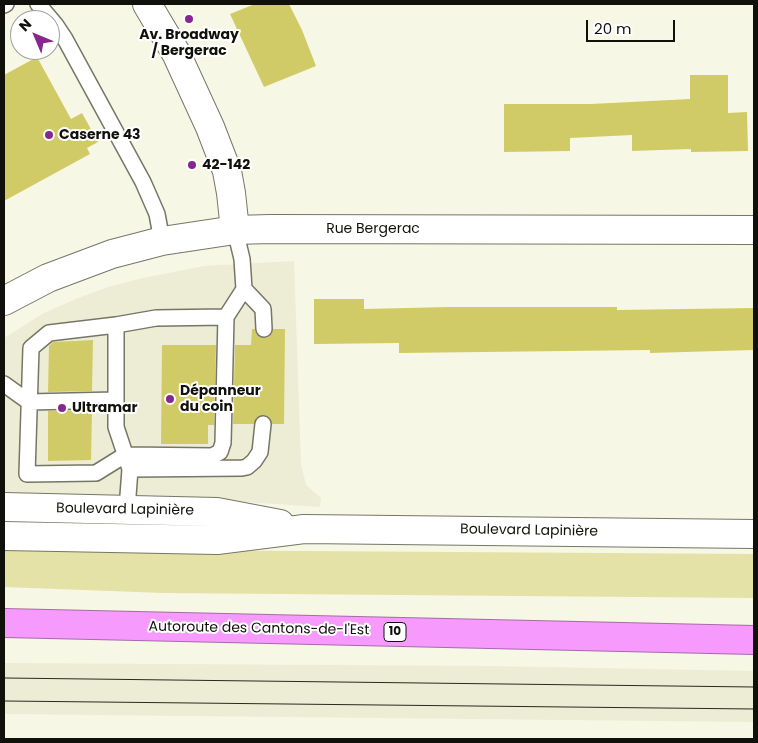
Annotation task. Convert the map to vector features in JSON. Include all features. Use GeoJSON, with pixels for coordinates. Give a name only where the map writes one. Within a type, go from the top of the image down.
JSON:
{"type":"FeatureCollection","features":[{"type":"Feature","properties":{"kind":"highway","name":"Autoroute des Cantons-de-l'Est"},"geometry":{"type":"LineString","coordinates":[[4,622],[754,640]]}},
{"type":"Feature","properties":{"kind":"main road"},"geometry":{"type":"LineString","coordinates":[[147,4],[176,53],[210,127],[228,176],[235,230]]}},
{"type":"Feature","properties":{"kind":"main road","name":"Rue Bergerac"},"geometry":{"type":"LineString","coordinates":[[4,301],[30,286],[80,264],[112,254],[162,241],[235,230],[754,230]]}},
{"type":"Feature","properties":{"kind":"main road","name":"Boulevard Lapinière"},"geometry":{"type":"LineString","coordinates":[[4,507],[216,512],[304,529]]}},
{"type":"Feature","properties":{"kind":"main road","name":"Boulevard Lapinière"},"geometry":{"type":"LineString","coordinates":[[4,536],[217,540],[304,529],[754,534]]}},
{"type":"Feature","properties":{"kind":"lane"},"geometry":{"type":"LineString","coordinates":[[38,4],[65,39],[143,182],[157,214],[162,241]]}},
{"type":"Feature","properties":{"kind":"lane"},"geometry":{"type":"LineString","coordinates":[[226,317],[156,318],[49,334],[31,348],[27,474],[96,473],[128,462],[212,456],[220,452],[223,444],[226,317],[244,289],[242,259],[235,230]]}},
{"type":"Feature","properties":{"kind":"lane"},"geometry":{"type":"LineString","coordinates":[[244,289],[263,309],[264,329]]}},
{"type":"Feature","properties":{"kind":"lane"},"geometry":{"type":"LineString","coordinates":[[116,325],[116,427],[128,462],[127,509]]}},
{"type":"Feature","properties":{"kind":"lane"},"geometry":{"type":"LineString","coordinates":[[4,384],[29,402],[115,400]]}},
{"type":"Feature","properties":{"kind":"lane"},"geometry":{"type":"LineString","coordinates":[[128,462],[247,467],[260,452],[263,424]]}},
{"type":"Feature","properties":{"kind":"shaded area"},"geometry":{"type":"Polygon","coordinates":[[[294,261],[301,464],[306,485],[321,498],[320,507],[158,496],[4,496],[4,338],[44,313],[108,287],[204,266],[294,261]]]}},
{"type":"Feature","properties":{"kind":"shaded area"},"geometry":{"type":"Polygon","coordinates":[[[4,549],[754,554],[754,598],[163,593],[4,587],[4,549]]]}},
{"type":"Feature","properties":{"kind":"shaded area"},"geometry":{"type":"Polygon","coordinates":[[[4,663],[490,666],[754,671],[754,722],[4,714],[4,663]]]}},
{"type":"Feature","properties":{"kind":"building"},"geometry":{"type":"Polygon","coordinates":[[[255,4],[289,4],[302,30],[316,66],[264,87],[230,14],[255,4]]]}},
{"type":"Feature","properties":{"kind":"building","name":"Caserne 43"},"geometry":{"type":"Polygon","coordinates":[[[32,60],[39,60],[71,119],[82,113],[98,142],[87,148],[90,154],[4,201],[4,75],[32,60]]]}},
{"type":"Feature","properties":{"kind":"building"},"geometry":{"type":"Polygon","coordinates":[[[690,75],[728,75],[728,113],[747,112],[748,151],[691,152],[691,149],[632,151],[632,135],[570,138],[570,151],[504,152],[504,104],[591,104],[690,99],[690,75]]]}},
{"type":"Feature","properties":{"kind":"building"},"geometry":{"type":"Polygon","coordinates":[[[314,299],[364,299],[364,309],[449,307],[617,307],[617,310],[754,308],[754,350],[650,353],[650,350],[399,353],[399,343],[314,344],[314,299]]]}},
{"type":"Feature","properties":{"kind":"building"},"geometry":{"type":"Polygon","coordinates":[[[252,329],[255,329],[256,334],[264,338],[269,337],[273,329],[285,329],[284,424],[272,424],[269,417],[264,415],[256,418],[254,424],[233,424],[235,345],[251,345],[252,329]]]}},
{"type":"Feature","properties":{"kind":"building"},"geometry":{"type":"Polygon","coordinates":[[[93,340],[92,391],[48,392],[49,346],[53,342],[93,340]]]}},
{"type":"Feature","properties":{"kind":"building"},"geometry":{"type":"Polygon","coordinates":[[[162,345],[216,345],[214,425],[208,425],[208,444],[161,444],[162,345]]]}},
{"type":"Feature","properties":{"kind":"building"},"geometry":{"type":"Polygon","coordinates":[[[92,410],[91,460],[48,461],[48,411],[92,410]]]}},
{"type":"Feature","properties":{"kind":"tram line"},"geometry":{"type":"LineString","coordinates":[[4,678],[754,687]]}},
{"type":"Feature","properties":{"kind":"tram line"},"geometry":{"type":"LineString","coordinates":[[4,701],[754,709]]}},
{"type":"Feature","properties":{"kind":"place","name":"Av. Broadway / Bergerac"},"geometry":{"type":"Point","coordinates":[189,19]}},
{"type":"Feature","properties":{"kind":"place","name":"Caserne 43"},"geometry":{"type":"Point","coordinates":[49,135]}},
{"type":"Feature","properties":{"kind":"place","name":"42-142"},"geometry":{"type":"Point","coordinates":[192,165]}},
{"type":"Feature","properties":{"kind":"place","name":"Dépanneur du coin"},"geometry":{"type":"Point","coordinates":[170,399]}},
{"type":"Feature","properties":{"kind":"place","name":"Ultramar"},"geometry":{"type":"Point","coordinates":[62,408]}}]}
